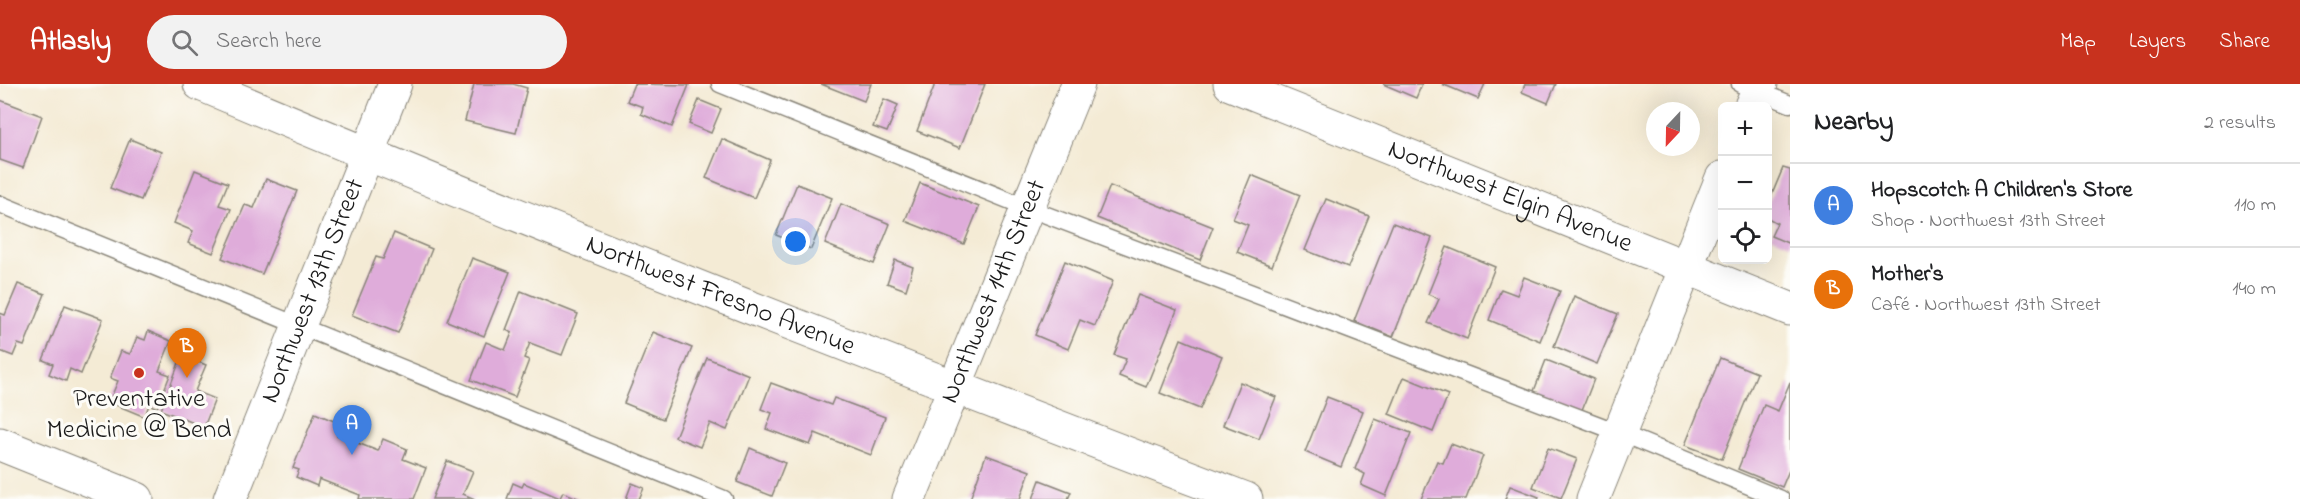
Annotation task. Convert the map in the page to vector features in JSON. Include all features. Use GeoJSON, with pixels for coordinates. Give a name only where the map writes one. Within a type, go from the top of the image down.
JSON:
{"type":"FeatureCollection","features":[{"type":"Feature","properties":{"kind":"street","name":"Northwest Fresno Avenue"},"geometry":{"type":"LineString","coordinates":[[200,84],[367,154],[953,387],[1246,499]]}},
{"type":"Feature","properties":{"kind":"street","name":"Northwest 13th Street"},"geometry":{"type":"LineString","coordinates":[[230,499],[395,84]]}},
{"type":"Feature","properties":{"kind":"street","name":"Northwest 14th Street"},"geometry":{"type":"LineString","coordinates":[[909,499],[1078,84]]}},
{"type":"Feature","properties":{"kind":"street","name":"Northwest Elgin Avenue"},"geometry":{"type":"LineString","coordinates":[[1230,84],[1790,309]]}},
{"type":"Feature","properties":{"kind":"street"},"geometry":{"type":"LineString","coordinates":[[1593,499],[1718,188]]}},
{"type":"Feature","properties":{"kind":"street"},"geometry":{"type":"LineString","coordinates":[[0,444],[137,499]]}},
{"type":"Feature","properties":{"kind":"lane"},"geometry":{"type":"LineString","coordinates":[[720,84],[1028,208],[1620,433],[1781,499]]}},
{"type":"Feature","properties":{"kind":"lane"},"geometry":{"type":"LineString","coordinates":[[1753,91],[1790,104]]}},
{"type":"Feature","properties":{"kind":"lane"},"geometry":{"type":"LineString","coordinates":[[0,204],[724,499]]}},
{"type":"Feature","properties":{"kind":"building"},"geometry":{"type":"Polygon","coordinates":[[[474,84],[513,84],[527,88],[516,133],[465,121],[474,84]]]}},
{"type":"Feature","properties":{"kind":"building"},"geometry":{"type":"Polygon","coordinates":[[[634,84],[689,85],[672,127],[641,114],[643,107],[627,101],[634,84]]]}},
{"type":"Feature","properties":{"kind":"building"},"geometry":{"type":"Polygon","coordinates":[[[821,84],[871,84],[864,101],[821,84]]]}},
{"type":"Feature","properties":{"kind":"building"},"geometry":{"type":"Polygon","coordinates":[[[935,84],[985,84],[960,148],[917,131],[935,84]]]}},
{"type":"Feature","properties":{"kind":"building"},"geometry":{"type":"Polygon","coordinates":[[[1383,84],[1422,84],[1416,98],[1383,84]]]}},
{"type":"Feature","properties":{"kind":"building"},"geometry":{"type":"Polygon","coordinates":[[[1442,84],[1485,84],[1478,99],[1442,84]]]}},
{"type":"Feature","properties":{"kind":"building"},"geometry":{"type":"Polygon","coordinates":[[[1525,84],[1556,84],[1548,103],[1522,92],[1525,84]]]}},
{"type":"Feature","properties":{"kind":"building"},"geometry":{"type":"Polygon","coordinates":[[[884,99],[898,105],[887,132],[873,127],[884,99]]]}},
{"type":"Feature","properties":{"kind":"building"},"geometry":{"type":"Polygon","coordinates":[[[0,100],[42,116],[23,168],[0,160],[0,100]]]}},
{"type":"Feature","properties":{"kind":"building"},"geometry":{"type":"Polygon","coordinates":[[[699,100],[721,109],[711,133],[689,124],[699,100]]]}},
{"type":"Feature","properties":{"kind":"building"},"geometry":{"type":"Polygon","coordinates":[[[130,139],[161,152],[141,200],[110,188],[130,139]]]}},
{"type":"Feature","properties":{"kind":"building"},"geometry":{"type":"Polygon","coordinates":[[[722,139],[770,160],[754,198],[706,178],[722,139]]]}},
{"type":"Feature","properties":{"kind":"building"},"geometry":{"type":"Polygon","coordinates":[[[1783,168],[1790,170],[1790,244],[1772,236],[1777,223],[1772,220],[1772,194],[1783,168]]]}},
{"type":"Feature","properties":{"kind":"building"},"geometry":{"type":"Polygon","coordinates":[[[195,170],[228,183],[219,205],[231,209],[213,253],[188,243],[193,231],[174,223],[195,170]]]}},
{"type":"Feature","properties":{"kind":"building"},"geometry":{"type":"Polygon","coordinates":[[[1251,175],[1300,195],[1272,266],[1237,252],[1248,225],[1233,219],[1251,175]]]}},
{"type":"Feature","properties":{"kind":"building"},"geometry":{"type":"Polygon","coordinates":[[[266,179],[297,191],[262,274],[222,258],[245,205],[254,208],[266,179]]]}},
{"type":"Feature","properties":{"kind":"building"},"geometry":{"type":"Polygon","coordinates":[[[920,183],[979,207],[964,244],[905,221],[920,183]]]}},
{"type":"Feature","properties":{"kind":"building"},"geometry":{"type":"Polygon","coordinates":[[[797,184],[832,198],[811,249],[776,235],[797,184]]]}},
{"type":"Feature","properties":{"kind":"building"},"geometry":{"type":"Polygon","coordinates":[[[1110,186],[1213,227],[1200,260],[1097,218],[1110,186]]]}},
{"type":"Feature","properties":{"kind":"building"},"geometry":{"type":"Polygon","coordinates":[[[1326,199],[1369,216],[1348,267],[1305,250],[1326,199]]]}},
{"type":"Feature","properties":{"kind":"building"},"geometry":{"type":"Polygon","coordinates":[[[841,204],[890,224],[874,264],[825,244],[841,204]]]}},
{"type":"Feature","properties":{"kind":"building"},"geometry":{"type":"Polygon","coordinates":[[[1393,223],[1432,238],[1393,337],[1354,321],[1393,223]]]}},
{"type":"Feature","properties":{"kind":"building"},"geometry":{"type":"Polygon","coordinates":[[[394,233],[432,249],[398,333],[352,315],[376,257],[383,259],[394,233]]]}},
{"type":"Feature","properties":{"kind":"building"},"geometry":{"type":"Polygon","coordinates":[[[1447,247],[1495,267],[1467,339],[1428,323],[1439,299],[1428,294],[1447,247]]]}},
{"type":"Feature","properties":{"kind":"building"},"geometry":{"type":"Polygon","coordinates":[[[472,258],[510,272],[484,336],[447,321],[472,258]]]}},
{"type":"Feature","properties":{"kind":"building"},"geometry":{"type":"Polygon","coordinates":[[[895,260],[913,267],[906,290],[887,283],[895,260]]]}},
{"type":"Feature","properties":{"kind":"building"},"geometry":{"type":"Polygon","coordinates":[[[1065,261],[1113,281],[1095,326],[1080,320],[1068,349],[1035,335],[1065,261]]]}},
{"type":"Feature","properties":{"kind":"building"},"geometry":{"type":"Polygon","coordinates":[[[1524,277],[1560,291],[1540,341],[1489,320],[1501,289],[1517,295],[1524,277]]]}},
{"type":"Feature","properties":{"kind":"building"},"geometry":{"type":"Polygon","coordinates":[[[18,284],[45,294],[24,346],[18,344],[13,356],[0,351],[0,313],[5,315],[18,284]]]}},
{"type":"Feature","properties":{"kind":"building"},"geometry":{"type":"Polygon","coordinates":[[[521,291],[578,314],[562,355],[530,343],[524,358],[529,360],[515,397],[471,380],[486,342],[505,350],[512,333],[506,330],[521,291]]]}},
{"type":"Feature","properties":{"kind":"building"},"geometry":{"type":"Polygon","coordinates":[[[1138,295],[1177,310],[1146,387],[1119,376],[1126,359],[1114,355],[1138,295]]]}},
{"type":"Feature","properties":{"kind":"building"},"geometry":{"type":"Polygon","coordinates":[[[1574,296],[1618,314],[1597,364],[1554,346],[1574,296]]]}},
{"type":"Feature","properties":{"kind":"building"},"geometry":{"type":"Polygon","coordinates":[[[65,305],[103,319],[81,374],[70,369],[66,381],[49,374],[53,364],[43,360],[65,305]]]}},
{"type":"Feature","properties":{"kind":"building","name":"Preventative Medicine @ Bend"},"geometry":{"type":"Polygon","coordinates":[[[148,331],[171,341],[159,371],[170,375],[157,408],[149,404],[145,417],[109,402],[118,381],[110,378],[121,351],[130,354],[137,337],[145,340],[148,331]]]}},
{"type":"Feature","properties":{"kind":"building"},"geometry":{"type":"Polygon","coordinates":[[[653,332],[692,348],[663,419],[624,403],[653,332]]]}},
{"type":"Feature","properties":{"kind":"building"},"geometry":{"type":"Polygon","coordinates":[[[1181,339],[1222,356],[1200,409],[1160,393],[1181,339]]]}},
{"type":"Feature","properties":{"kind":"building"},"geometry":{"type":"Polygon","coordinates":[[[182,355],[206,365],[195,391],[215,399],[204,427],[161,410],[182,355]]]}},
{"type":"Feature","properties":{"kind":"building"},"geometry":{"type":"Polygon","coordinates":[[[707,358],[749,375],[727,430],[710,423],[700,447],[675,437],[707,358]]]}},
{"type":"Feature","properties":{"kind":"building"},"geometry":{"type":"Polygon","coordinates":[[[1720,358],[1757,373],[1722,459],[1685,445],[1720,358]]]}},
{"type":"Feature","properties":{"kind":"building"},"geometry":{"type":"Polygon","coordinates":[[[1546,360],[1594,379],[1580,415],[1532,396],[1546,360]]]}},
{"type":"Feature","properties":{"kind":"building"},"geometry":{"type":"Polygon","coordinates":[[[1404,377],[1448,395],[1433,432],[1389,414],[1404,377]]]}},
{"type":"Feature","properties":{"kind":"building"},"geometry":{"type":"Polygon","coordinates":[[[1240,382],[1276,397],[1259,439],[1223,425],[1240,382]]]}},
{"type":"Feature","properties":{"kind":"building"},"geometry":{"type":"Polygon","coordinates":[[[1790,382],[1790,468],[1782,487],[1738,469],[1764,405],[1778,411],[1790,382]]]}},
{"type":"Feature","properties":{"kind":"building"},"geometry":{"type":"Polygon","coordinates":[[[771,383],[831,405],[834,398],[885,417],[871,455],[815,433],[810,445],[766,429],[772,413],[761,409],[771,383]]]}},
{"type":"Feature","properties":{"kind":"building"},"geometry":{"type":"Polygon","coordinates":[[[1327,397],[1363,411],[1341,467],[1305,452],[1327,397]]]}},
{"type":"Feature","properties":{"kind":"building"},"geometry":{"type":"Polygon","coordinates":[[[315,413],[341,424],[337,435],[378,451],[383,439],[407,449],[403,459],[426,468],[414,499],[359,499],[360,495],[319,479],[317,486],[296,477],[299,470],[293,468],[315,413]]]}},
{"type":"Feature","properties":{"kind":"building"},"geometry":{"type":"Polygon","coordinates":[[[1375,419],[1411,433],[1386,496],[1361,485],[1365,474],[1355,469],[1375,419]]]}},
{"type":"Feature","properties":{"kind":"building"},"geometry":{"type":"Polygon","coordinates":[[[1451,444],[1483,456],[1466,499],[1421,499],[1437,461],[1443,463],[1451,444]]]}},
{"type":"Feature","properties":{"kind":"building"},"geometry":{"type":"Polygon","coordinates":[[[750,448],[785,463],[772,496],[737,482],[750,448]]]}},
{"type":"Feature","properties":{"kind":"building"},"geometry":{"type":"Polygon","coordinates":[[[1548,448],[1577,459],[1561,498],[1533,487],[1548,448]]]}},
{"type":"Feature","properties":{"kind":"building"},"geometry":{"type":"Polygon","coordinates":[[[986,455],[1030,471],[1020,499],[970,499],[986,455]]]}},
{"type":"Feature","properties":{"kind":"building"},"geometry":{"type":"Polygon","coordinates":[[[447,461],[473,471],[463,494],[475,499],[432,499],[447,461]]]}},
{"type":"Feature","properties":{"kind":"building"},"geometry":{"type":"Polygon","coordinates":[[[1040,480],[1071,492],[1068,499],[1033,499],[1040,480]]]}},
{"type":"Feature","properties":{"kind":"building"},"geometry":{"type":"Polygon","coordinates":[[[513,483],[522,487],[524,483],[560,498],[563,492],[580,499],[507,499],[513,483]]]}},
{"type":"Feature","properties":{"kind":"building"},"geometry":{"type":"Polygon","coordinates":[[[632,483],[644,488],[639,499],[626,499],[632,483]]]}},
{"type":"Feature","properties":{"kind":"building"},"geometry":{"type":"Polygon","coordinates":[[[1510,486],[1539,497],[1538,499],[1505,499],[1510,486]]]}},
{"type":"Feature","properties":{"kind":"place","name":"Preventative Medicine @ Bend"},"geometry":{"type":"Point","coordinates":[139,373]}},
{"type":"Feature","properties":{"kind":"place","name":"Mother's"},"geometry":{"type":"Point","coordinates":[187,378]}},
{"type":"Feature","properties":{"kind":"place","name":"Hopscotch: A Children's Store"},"geometry":{"type":"Point","coordinates":[352,455]}}]}
